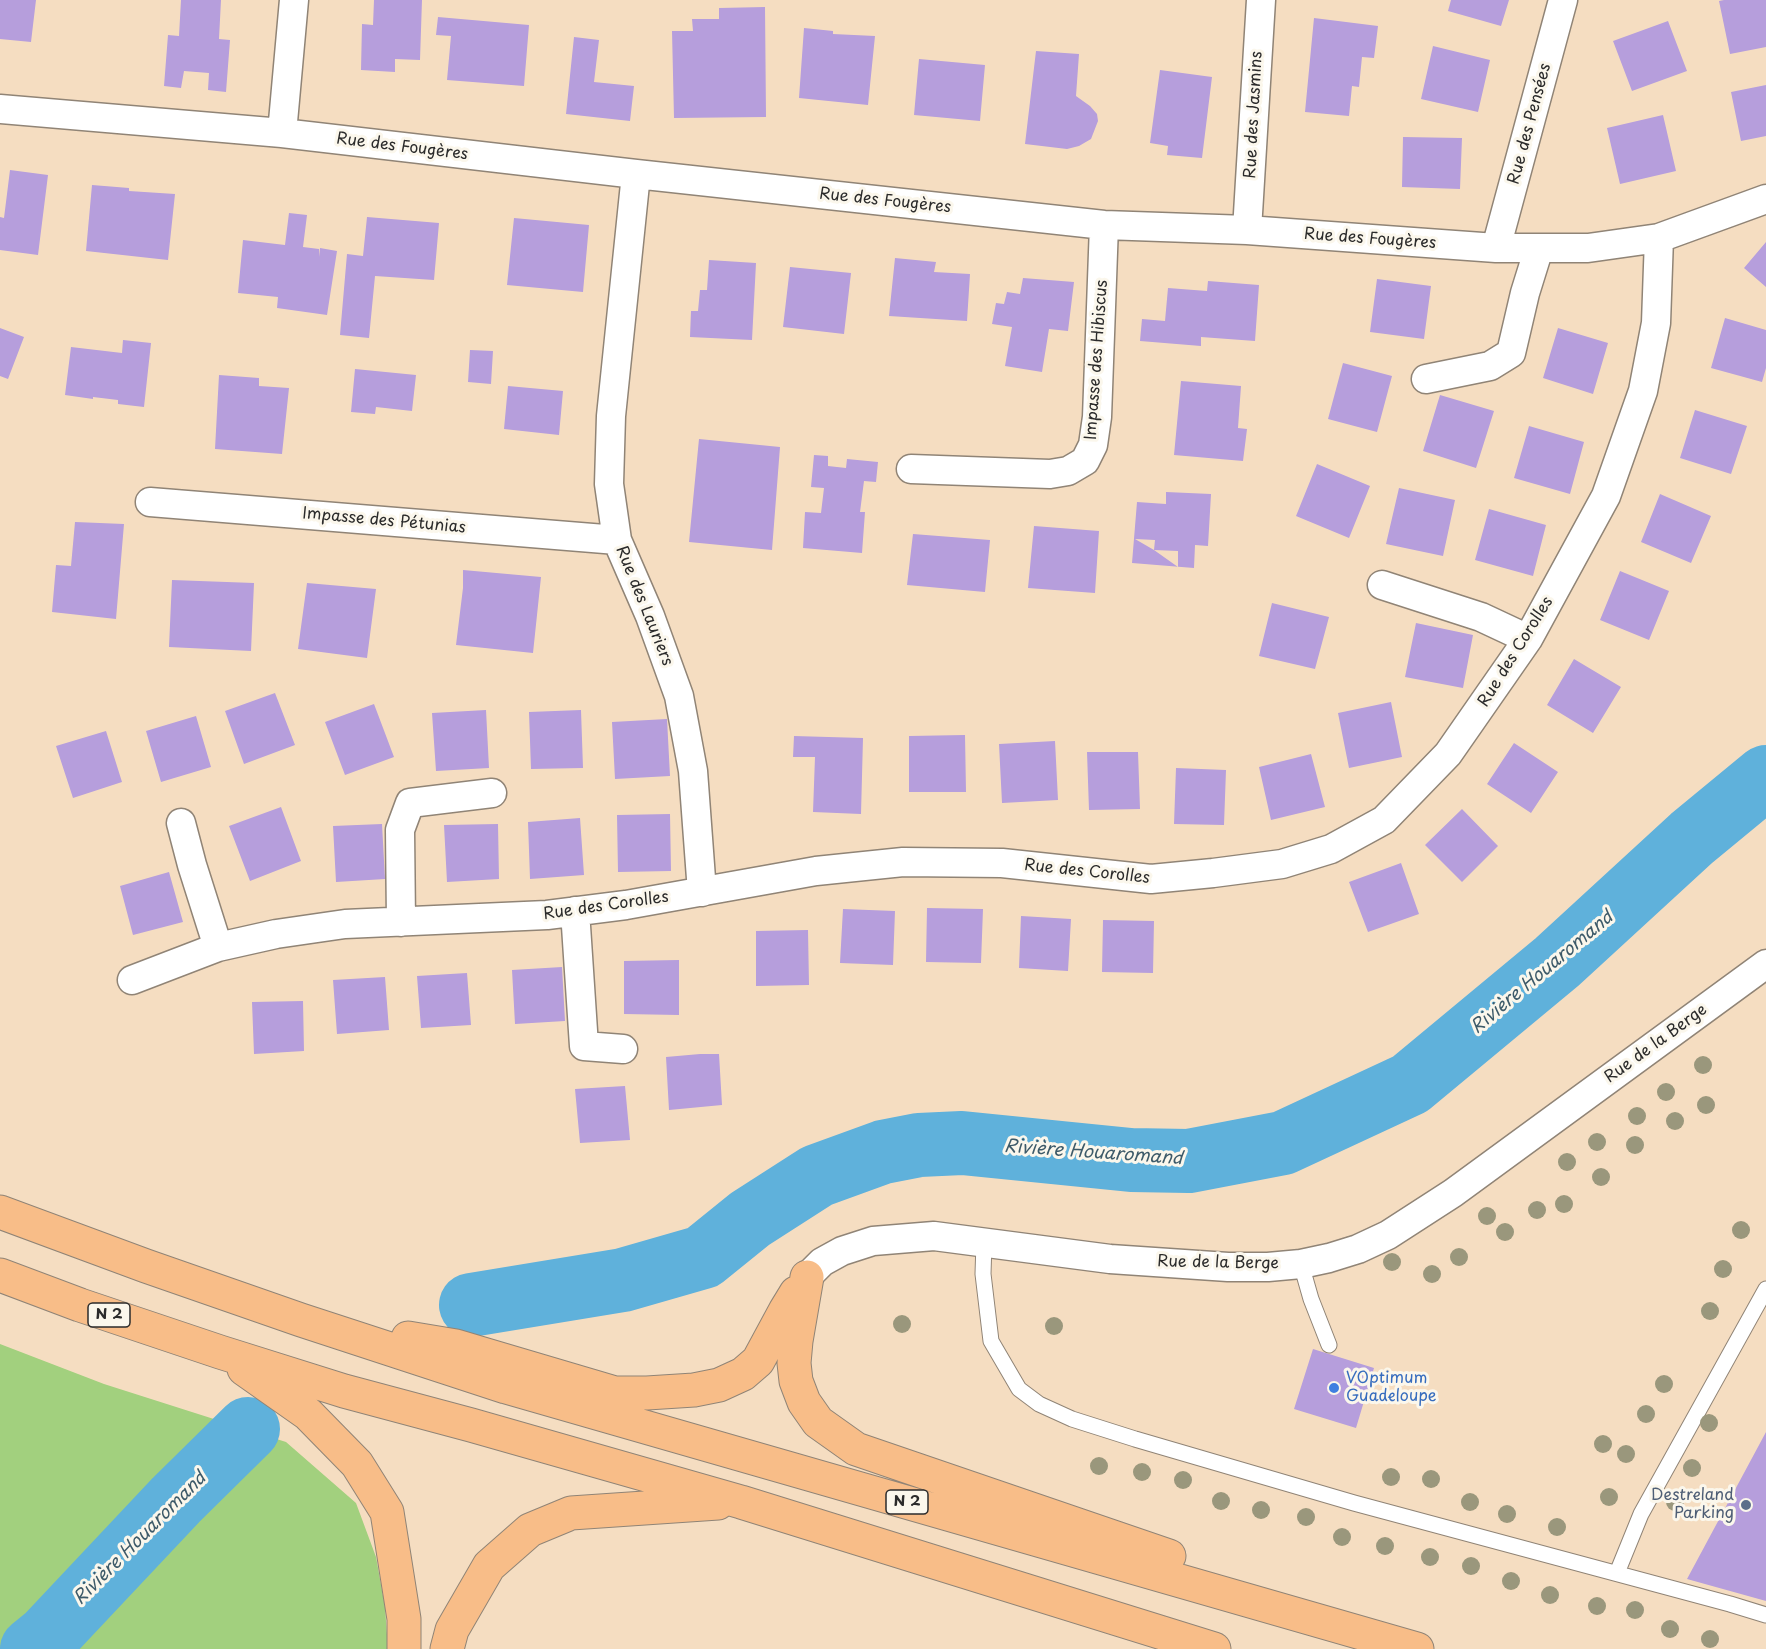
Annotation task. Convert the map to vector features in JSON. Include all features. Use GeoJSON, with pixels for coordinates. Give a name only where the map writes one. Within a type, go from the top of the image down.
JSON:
{"type":"FeatureCollection","features":[{"type":"Feature","properties":{"kind":"highway"},"geometry":{"type":"LineString","coordinates":[[0,1199],[146,1266]]}},
{"type":"Feature","properties":{"kind":"highway","name":"N 2"},"geometry":{"type":"LineString","coordinates":[[0,1212],[301,1320],[506,1387],[1417,1649]]}},
{"type":"Feature","properties":{"kind":"highway","name":"N 2"},"geometry":{"type":"LineString","coordinates":[[0,1275],[80,1305],[344,1391],[741,1502],[1214,1649]]}},
{"type":"Feature","properties":{"kind":"highway"},"geometry":{"type":"LineString","coordinates":[[301,1320],[456,1346],[615,1393],[694,1390],[720,1385],[735,1378],[758,1360],[807,1277]]}},
{"type":"Feature","properties":{"kind":"highway"},"geometry":{"type":"LineString","coordinates":[[807,1277],[796,1341],[794,1363],[796,1381],[804,1402],[818,1422],[856,1449],[1284,1595],[1425,1649]]}},
{"type":"Feature","properties":{"kind":"highway"},"geometry":{"type":"LineString","coordinates":[[220,1352],[308,1414],[357,1464],[387,1512],[404,1619],[404,1649]]}},
{"type":"Feature","properties":{"kind":"highway"},"geometry":{"type":"LineString","coordinates":[[447,1649],[452,1630],[489,1566],[530,1530],[571,1513],[741,1502]]}},
{"type":"Feature","properties":{"kind":"street"},"geometry":{"type":"LineString","coordinates":[[282,133],[294,0]]}},
{"type":"Feature","properties":{"kind":"street","name":"Rue des Jasmins"},"geometry":{"type":"LineString","coordinates":[[1247,230],[1261,0]]}},
{"type":"Feature","properties":{"kind":"street","name":"Rue des Pensées"},"geometry":{"type":"LineString","coordinates":[[1496,248],[1563,0]]}},
{"type":"Feature","properties":{"kind":"street","name":"Rue des Fougères"},"geometry":{"type":"LineString","coordinates":[[0,109],[282,133],[1104,225],[1247,230],[1496,248],[1588,248],[1659,238],[1766,199]]}},
{"type":"Feature","properties":{"kind":"street","name":"Rue des Lauriers"},"geometry":{"type":"LineString","coordinates":[[636,174],[611,416],[609,484],[617,540],[650,616],[679,696],[693,771],[702,892]]}},
{"type":"Feature","properties":{"kind":"street","name":"Impasse des Hibiscus"},"geometry":{"type":"LineString","coordinates":[[911,469],[1050,474],[1068,471],[1085,461],[1093,445],[1096,417],[1104,225]]}},
{"type":"Feature","properties":{"kind":"street","name":"Rue des Corolles"},"geometry":{"type":"LineString","coordinates":[[132,980],[218,947],[276,934],[345,924],[547,915],[702,892],[816,871],[903,862],[1002,863],[1151,879],[1282,864],[1331,849],[1384,819],[1448,754],[1528,639],[1606,496],[1643,391],[1656,323],[1659,238]]}},
{"type":"Feature","properties":{"kind":"street"},"geometry":{"type":"LineString","coordinates":[[1426,379],[1490,366],[1511,353],[1525,293],[1539,248]]}},
{"type":"Feature","properties":{"kind":"street","name":"Impasse des Pétunias"},"geometry":{"type":"LineString","coordinates":[[150,502],[617,540]]}},
{"type":"Feature","properties":{"kind":"street"},"geometry":{"type":"LineString","coordinates":[[1383,585],[1481,617],[1528,639]]}},
{"type":"Feature","properties":{"kind":"street"},"geometry":{"type":"LineString","coordinates":[[401,922],[400,830],[410,804],[492,793]]}},
{"type":"Feature","properties":{"kind":"street"},"geometry":{"type":"LineString","coordinates":[[181,823],[218,947]]}},
{"type":"Feature","properties":{"kind":"street"},"geometry":{"type":"LineString","coordinates":[[574,911],[584,1046],[623,1049]]}},
{"type":"Feature","properties":{"kind":"street","name":"Rue de la Berge"},"geometry":{"type":"LineString","coordinates":[[807,1277],[822,1262],[842,1251],[873,1241],[934,1236],[1110,1259],[1228,1267],[1300,1264],[1348,1252],[1388,1235],[1453,1193],[1766,964]]}},
{"type":"Feature","properties":{"kind":"lane"},"geometry":{"type":"LineString","coordinates":[[984,1242],[983,1274],[991,1341],[1019,1389],[1039,1404],[1072,1419],[1135,1439],[1354,1503],[1766,1615]]}},
{"type":"Feature","properties":{"kind":"lane"},"geometry":{"type":"LineString","coordinates":[[1300,1264],[1329,1345]]}},
{"type":"Feature","properties":{"kind":"lane"},"geometry":{"type":"LineString","coordinates":[[1617,1574],[1641,1514],[1766,1289]]}},
{"type":"Feature","properties":{"kind":"green space"},"geometry":{"type":"Polygon","coordinates":[[[0,1344],[104,1384],[286,1442],[356,1503],[376,1557],[385,1607],[388,1649],[0,1649],[0,1344]]]}},
{"type":"Feature","properties":{"kind":"building"},"geometry":{"type":"Polygon","coordinates":[[[0,0],[36,0],[31,42],[0,39],[0,0]]]}},
{"type":"Feature","properties":{"kind":"building"},"geometry":{"type":"Polygon","coordinates":[[[181,0],[221,0],[219,39],[230,40],[226,92],[208,90],[209,73],[184,71],[181,88],[164,86],[168,35],[179,36],[181,0]]]}},
{"type":"Feature","properties":{"kind":"building"},"geometry":{"type":"Polygon","coordinates":[[[374,0],[422,0],[420,60],[395,59],[395,72],[361,70],[362,24],[373,25],[374,0]]]}},
{"type":"Feature","properties":{"kind":"building"},"geometry":{"type":"Polygon","coordinates":[[[1451,0],[1509,0],[1501,26],[1448,11],[1451,0]]]}},
{"type":"Feature","properties":{"kind":"building"},"geometry":{"type":"Polygon","coordinates":[[[1766,0],[1766,47],[1730,54],[1719,1],[1766,0]]]}},
{"type":"Feature","properties":{"kind":"building"},"geometry":{"type":"Polygon","coordinates":[[[765,7],[766,117],[674,118],[672,31],[693,31],[692,19],[719,19],[719,8],[765,7]]]}},
{"type":"Feature","properties":{"kind":"building"},"geometry":{"type":"Polygon","coordinates":[[[438,17],[529,25],[524,86],[447,80],[451,36],[436,35],[438,17]]]}},
{"type":"Feature","properties":{"kind":"building"},"geometry":{"type":"Polygon","coordinates":[[[1314,18],[1378,26],[1374,58],[1362,57],[1359,87],[1352,86],[1349,116],[1305,112],[1314,18]]]}},
{"type":"Feature","properties":{"kind":"building"},"geometry":{"type":"Polygon","coordinates":[[[1668,21],[1687,71],[1632,91],[1613,41],[1668,21]]]}},
{"type":"Feature","properties":{"kind":"building"},"geometry":{"type":"Polygon","coordinates":[[[804,28],[833,31],[833,34],[875,36],[868,105],[799,98],[804,28]]]}},
{"type":"Feature","properties":{"kind":"building"},"geometry":{"type":"Polygon","coordinates":[[[574,37],[599,40],[594,82],[634,86],[630,121],[566,114],[574,37]]]}},
{"type":"Feature","properties":{"kind":"building"},"geometry":{"type":"Polygon","coordinates":[[[1433,46],[1490,60],[1478,112],[1421,99],[1433,46]]]}},
{"type":"Feature","properties":{"kind":"building"},"geometry":{"type":"Polygon","coordinates":[[[1036,51],[1079,54],[1076,96],[1090,106],[1097,114],[1098,121],[1091,139],[1079,146],[1067,149],[1025,144],[1036,51]]]}},
{"type":"Feature","properties":{"kind":"building"},"geometry":{"type":"Polygon","coordinates":[[[919,59],[985,65],[980,121],[914,115],[919,59]]]}},
{"type":"Feature","properties":{"kind":"building"},"geometry":{"type":"Polygon","coordinates":[[[1160,70],[1212,77],[1202,158],[1167,155],[1168,146],[1150,143],[1160,70]]]}},
{"type":"Feature","properties":{"kind":"building"},"geometry":{"type":"Polygon","coordinates":[[[1766,85],[1766,136],[1741,141],[1731,92],[1766,85]]]}},
{"type":"Feature","properties":{"kind":"building"},"geometry":{"type":"Polygon","coordinates":[[[1663,115],[1676,171],[1620,184],[1607,128],[1663,115]]]}},
{"type":"Feature","properties":{"kind":"building"},"geometry":{"type":"Polygon","coordinates":[[[1403,137],[1462,138],[1460,189],[1402,187],[1403,137]]]}},
{"type":"Feature","properties":{"kind":"building"},"geometry":{"type":"Polygon","coordinates":[[[10,170],[48,175],[38,255],[0,250],[0,217],[4,218],[10,170]]]}},
{"type":"Feature","properties":{"kind":"building"},"geometry":{"type":"Polygon","coordinates":[[[92,185],[129,188],[129,191],[175,194],[168,260],[86,251],[92,185]]]}},
{"type":"Feature","properties":{"kind":"building"},"geometry":{"type":"Polygon","coordinates":[[[289,213],[307,215],[303,247],[319,249],[319,257],[320,248],[337,251],[327,315],[277,308],[278,297],[238,293],[243,240],[285,245],[289,213]]]}},
{"type":"Feature","properties":{"kind":"building"},"geometry":{"type":"Polygon","coordinates":[[[367,217],[439,223],[434,280],[375,276],[369,338],[340,335],[347,254],[363,256],[367,217]]]}},
{"type":"Feature","properties":{"kind":"building"},"geometry":{"type":"Polygon","coordinates":[[[514,218],[589,225],[583,292],[507,285],[514,218]]]}},
{"type":"Feature","properties":{"kind":"building"},"geometry":{"type":"Polygon","coordinates":[[[1766,242],[1766,287],[1744,268],[1766,242]]]}},
{"type":"Feature","properties":{"kind":"building"},"geometry":{"type":"Polygon","coordinates":[[[895,258],[936,262],[934,272],[970,274],[967,321],[889,316],[895,258]]]}},
{"type":"Feature","properties":{"kind":"building"},"geometry":{"type":"Polygon","coordinates":[[[709,260],[756,263],[752,340],[690,337],[691,311],[698,311],[700,290],[707,290],[709,260]]]}},
{"type":"Feature","properties":{"kind":"building"},"geometry":{"type":"Polygon","coordinates":[[[790,267],[851,273],[844,334],[783,327],[790,267]]]}},
{"type":"Feature","properties":{"kind":"building"},"geometry":{"type":"Polygon","coordinates":[[[1023,278],[1074,282],[1068,331],[1049,329],[1042,372],[1005,366],[1012,327],[992,324],[996,303],[1004,304],[1007,292],[1020,294],[1023,278]]]}},
{"type":"Feature","properties":{"kind":"building"},"geometry":{"type":"Polygon","coordinates":[[[1377,279],[1431,286],[1424,339],[1370,332],[1377,279]]]}},
{"type":"Feature","properties":{"kind":"building"},"geometry":{"type":"Polygon","coordinates":[[[1208,281],[1259,285],[1255,341],[1201,337],[1201,346],[1140,341],[1142,319],[1165,321],[1168,288],[1207,291],[1208,281]]]}},
{"type":"Feature","properties":{"kind":"building"},"geometry":{"type":"Polygon","coordinates":[[[1725,318],[1766,330],[1766,368],[1762,382],[1711,368],[1725,318]]]}},
{"type":"Feature","properties":{"kind":"building"},"geometry":{"type":"Polygon","coordinates":[[[0,328],[24,337],[8,379],[0,376],[0,328]]]}},
{"type":"Feature","properties":{"kind":"building"},"geometry":{"type":"Polygon","coordinates":[[[1558,328],[1608,343],[1593,394],[1543,378],[1558,328]]]}},
{"type":"Feature","properties":{"kind":"building"},"geometry":{"type":"Polygon","coordinates":[[[123,340],[151,343],[144,407],[118,404],[118,400],[65,395],[71,347],[122,353],[123,340]]]}},
{"type":"Feature","properties":{"kind":"building"},"geometry":{"type":"Polygon","coordinates":[[[470,350],[493,351],[491,384],[468,382],[470,350]]]}},
{"type":"Feature","properties":{"kind":"building"},"geometry":{"type":"Polygon","coordinates":[[[1343,363],[1392,376],[1377,432],[1328,419],[1343,363]]]}},
{"type":"Feature","properties":{"kind":"building"},"geometry":{"type":"Polygon","coordinates":[[[355,369],[416,375],[412,411],[376,407],[375,414],[351,412],[355,369]]]}},
{"type":"Feature","properties":{"kind":"building"},"geometry":{"type":"Polygon","coordinates":[[[219,375],[259,378],[259,386],[289,388],[282,454],[215,449],[219,375]]]}},
{"type":"Feature","properties":{"kind":"building"},"geometry":{"type":"Polygon","coordinates":[[[1181,381],[1241,386],[1238,428],[1247,429],[1243,461],[1174,455],[1181,381]]]}},
{"type":"Feature","properties":{"kind":"building"},"geometry":{"type":"Polygon","coordinates":[[[508,386],[563,391],[559,435],[504,429],[508,386]]]}},
{"type":"Feature","properties":{"kind":"building"},"geometry":{"type":"Polygon","coordinates":[[[1440,395],[1494,411],[1476,468],[1423,451],[1440,395]]]}},
{"type":"Feature","properties":{"kind":"building"},"geometry":{"type":"Polygon","coordinates":[[[1695,410],[1747,426],[1731,474],[1680,458],[1695,410]]]}},
{"type":"Feature","properties":{"kind":"building"},"geometry":{"type":"Polygon","coordinates":[[[1529,426],[1584,442],[1570,494],[1514,478],[1529,426]]]}},
{"type":"Feature","properties":{"kind":"building"},"geometry":{"type":"Polygon","coordinates":[[[699,439],[780,447],[772,550],[689,542],[699,439]]]}},
{"type":"Feature","properties":{"kind":"building"},"geometry":{"type":"Polygon","coordinates":[[[814,455],[828,456],[828,466],[846,468],[847,459],[878,462],[876,482],[864,481],[860,512],[865,512],[862,553],[803,548],[805,512],[821,513],[824,488],[811,487],[814,455]]]}},
{"type":"Feature","properties":{"kind":"building"},"geometry":{"type":"Polygon","coordinates":[[[1317,464],[1370,486],[1349,538],[1296,516],[1317,464]]]}},
{"type":"Feature","properties":{"kind":"building"},"geometry":{"type":"Polygon","coordinates":[[[1399,488],[1455,500],[1443,556],[1386,544],[1399,488]]]}},
{"type":"Feature","properties":{"kind":"building"},"geometry":{"type":"Polygon","coordinates":[[[1166,492],[1211,494],[1208,546],[1195,545],[1194,568],[1178,567],[1132,563],[1137,502],[1166,504],[1166,492]],[[1135,539],[1154,550],[1155,540],[1135,539]],[[1154,550],[1178,567],[1178,551],[1154,550]]]}},
{"type":"Feature","properties":{"kind":"building"},"geometry":{"type":"Polygon","coordinates":[[[1660,494],[1711,516],[1691,563],[1641,542],[1660,494]]]}},
{"type":"Feature","properties":{"kind":"building"},"geometry":{"type":"Polygon","coordinates":[[[1489,509],[1546,525],[1533,576],[1475,560],[1489,509]]]}},
{"type":"Feature","properties":{"kind":"building"},"geometry":{"type":"Polygon","coordinates":[[[75,522],[124,524],[116,619],[52,612],[56,565],[71,566],[75,522]]]}},
{"type":"Feature","properties":{"kind":"building"},"geometry":{"type":"Polygon","coordinates":[[[1034,526],[1099,531],[1095,593],[1028,588],[1034,526]]]}},
{"type":"Feature","properties":{"kind":"building"},"geometry":{"type":"Polygon","coordinates":[[[913,534],[990,540],[985,592],[907,585],[913,534]]]}},
{"type":"Feature","properties":{"kind":"building"},"geometry":{"type":"Polygon","coordinates":[[[463,570],[541,577],[533,653],[456,645],[463,570]]]}},
{"type":"Feature","properties":{"kind":"building"},"geometry":{"type":"Polygon","coordinates":[[[1620,571],[1669,591],[1649,640],[1600,620],[1620,571]]]}},
{"type":"Feature","properties":{"kind":"building"},"geometry":{"type":"Polygon","coordinates":[[[172,580],[254,583],[251,651],[169,647],[172,580]]]}},
{"type":"Feature","properties":{"kind":"building"},"geometry":{"type":"Polygon","coordinates":[[[307,583],[376,589],[367,658],[298,649],[307,583]]]}},
{"type":"Feature","properties":{"kind":"building"},"geometry":{"type":"Polygon","coordinates":[[[1272,603],[1329,617],[1315,669],[1259,656],[1272,603]]]}},
{"type":"Feature","properties":{"kind":"building"},"geometry":{"type":"Polygon","coordinates":[[[1416,623],[1473,635],[1463,688],[1405,677],[1416,623]]]}},
{"type":"Feature","properties":{"kind":"building"},"geometry":{"type":"Polygon","coordinates":[[[1574,659],[1621,687],[1593,733],[1547,705],[1574,659]]]}},
{"type":"Feature","properties":{"kind":"building"},"geometry":{"type":"Polygon","coordinates":[[[275,693],[295,745],[244,764],[225,711],[275,693]]]}},
{"type":"Feature","properties":{"kind":"building"},"geometry":{"type":"Polygon","coordinates":[[[1391,702],[1402,757],[1349,768],[1338,713],[1391,702]]]}},
{"type":"Feature","properties":{"kind":"building"},"geometry":{"type":"Polygon","coordinates":[[[374,704],[394,757],[345,775],[325,722],[374,704]]]}},
{"type":"Feature","properties":{"kind":"building"},"geometry":{"type":"Polygon","coordinates":[[[486,710],[489,768],[436,771],[432,713],[486,710]]]}},
{"type":"Feature","properties":{"kind":"building"},"geometry":{"type":"Polygon","coordinates":[[[581,710],[583,768],[531,769],[529,712],[581,710]]]}},
{"type":"Feature","properties":{"kind":"building"},"geometry":{"type":"Polygon","coordinates":[[[196,716],[211,767],[161,782],[146,731],[196,716]]]}},
{"type":"Feature","properties":{"kind":"building"},"geometry":{"type":"Polygon","coordinates":[[[667,719],[670,776],[615,779],[612,722],[667,719]]]}},
{"type":"Feature","properties":{"kind":"building"},"geometry":{"type":"Polygon","coordinates":[[[106,731],[122,782],[73,798],[56,746],[106,731]]]}},
{"type":"Feature","properties":{"kind":"building"},"geometry":{"type":"Polygon","coordinates":[[[965,735],[966,792],[909,792],[909,736],[965,735]]]}},
{"type":"Feature","properties":{"kind":"building"},"geometry":{"type":"Polygon","coordinates":[[[794,736],[863,738],[861,814],[813,812],[815,757],[793,757],[794,736]]]}},
{"type":"Feature","properties":{"kind":"building"},"geometry":{"type":"Polygon","coordinates":[[[1055,741],[1058,800],[1002,803],[999,744],[1055,741]]]}},
{"type":"Feature","properties":{"kind":"building"},"geometry":{"type":"Polygon","coordinates":[[[1514,743],[1558,772],[1531,813],[1487,784],[1514,743]]]}},
{"type":"Feature","properties":{"kind":"building"},"geometry":{"type":"Polygon","coordinates":[[[1087,752],[1138,752],[1140,809],[1089,810],[1087,752]]]}},
{"type":"Feature","properties":{"kind":"building"},"geometry":{"type":"Polygon","coordinates":[[[1311,754],[1325,807],[1271,820],[1259,767],[1311,754]]]}},
{"type":"Feature","properties":{"kind":"building"},"geometry":{"type":"Polygon","coordinates":[[[1176,768],[1226,770],[1224,825],[1174,824],[1176,768]]]}},
{"type":"Feature","properties":{"kind":"building"},"geometry":{"type":"Polygon","coordinates":[[[281,807],[301,861],[250,881],[229,826],[281,807]]]}},
{"type":"Feature","properties":{"kind":"building"},"geometry":{"type":"Polygon","coordinates":[[[1462,809],[1498,846],[1462,882],[1425,845],[1462,809]]]}},
{"type":"Feature","properties":{"kind":"building"},"geometry":{"type":"Polygon","coordinates":[[[670,814],[671,871],[618,872],[617,815],[670,814]]]}},
{"type":"Feature","properties":{"kind":"building"},"geometry":{"type":"Polygon","coordinates":[[[580,818],[584,875],[530,879],[528,822],[580,818]]]}},
{"type":"Feature","properties":{"kind":"building"},"geometry":{"type":"Polygon","coordinates":[[[382,824],[385,879],[336,882],[333,826],[382,824]]]}},
{"type":"Feature","properties":{"kind":"building"},"geometry":{"type":"Polygon","coordinates":[[[498,824],[499,879],[447,882],[444,825],[498,824]]]}},
{"type":"Feature","properties":{"kind":"building"},"geometry":{"type":"Polygon","coordinates":[[[1401,863],[1419,914],[1368,932],[1349,882],[1401,863]]]}},
{"type":"Feature","properties":{"kind":"building"},"geometry":{"type":"Polygon","coordinates":[[[169,872],[183,922],[133,935],[120,886],[169,872]]]}},
{"type":"Feature","properties":{"kind":"building"},"geometry":{"type":"Polygon","coordinates":[[[927,908],[983,909],[981,963],[926,962],[927,908]]]}},
{"type":"Feature","properties":{"kind":"building"},"geometry":{"type":"Polygon","coordinates":[[[843,909],[895,911],[893,965],[840,963],[843,909]]]}},
{"type":"Feature","properties":{"kind":"building"},"geometry":{"type":"Polygon","coordinates":[[[1021,916],[1071,919],[1068,971],[1019,968],[1021,916]]]}},
{"type":"Feature","properties":{"kind":"building"},"geometry":{"type":"Polygon","coordinates":[[[1103,920],[1154,921],[1153,973],[1102,972],[1103,920]]]}},
{"type":"Feature","properties":{"kind":"building"},"geometry":{"type":"Polygon","coordinates":[[[808,930],[809,985],[756,986],[756,931],[808,930]]]}},
{"type":"Feature","properties":{"kind":"building"},"geometry":{"type":"Polygon","coordinates":[[[679,960],[679,1015],[624,1014],[624,961],[679,960]]]}},
{"type":"Feature","properties":{"kind":"building"},"geometry":{"type":"Polygon","coordinates":[[[562,967],[565,1021],[515,1024],[512,970],[562,967]]]}},
{"type":"Feature","properties":{"kind":"building"},"geometry":{"type":"Polygon","coordinates":[[[467,973],[471,1025],[421,1028],[417,976],[467,973]]]}},
{"type":"Feature","properties":{"kind":"building"},"geometry":{"type":"Polygon","coordinates":[[[385,977],[389,1030],[337,1034],[333,980],[385,977]]]}},
{"type":"Feature","properties":{"kind":"building"},"geometry":{"type":"Polygon","coordinates":[[[303,1001],[304,1051],[254,1054],[252,1002],[303,1001]]]}},
{"type":"Feature","properties":{"kind":"building"},"geometry":{"type":"Polygon","coordinates":[[[719,1054],[722,1105],[669,1110],[666,1057],[719,1054]]]}},
{"type":"Feature","properties":{"kind":"building"},"geometry":{"type":"Polygon","coordinates":[[[625,1086],[630,1140],[580,1143],[575,1089],[625,1086]]]}},
{"type":"Feature","properties":{"kind":"building","name":"VOptimum Guadeloupe"},"geometry":{"type":"Polygon","coordinates":[[[1313,1349],[1374,1368],[1356,1428],[1294,1409],[1313,1349]]]}},
{"type":"Feature","properties":{"kind":"building","name":"Destreland Parking"},"geometry":{"type":"Polygon","coordinates":[[[1766,1432],[1766,1601],[1687,1579],[1766,1432]]]}},
{"type":"Feature","properties":{"kind":"waterway","name":"Rivière Houaromand"},"geometry":{"type":"LineString","coordinates":[[471,1305],[623,1280],[703,1257],[750,1219],[817,1176],[883,1152],[919,1145],[962,1143],[1131,1160],[1189,1161],[1283,1143],[1410,1084],[1557,962],[1692,838],[1766,777]]}},
{"type":"Feature","properties":{"kind":"waterway","name":"Rivière Houaromand"},"geometry":{"type":"LineString","coordinates":[[32,1649],[48,1636],[176,1500],[248,1429]]}},
{"type":"Feature","properties":{"kind":"place","name":"VOptimum Guadeloupe"},"geometry":{"type":"Point","coordinates":[1334,1388]}},
{"type":"Feature","properties":{"kind":"place","name":"Destreland Parking"},"geometry":{"type":"Point","coordinates":[1746,1505]}}]}
